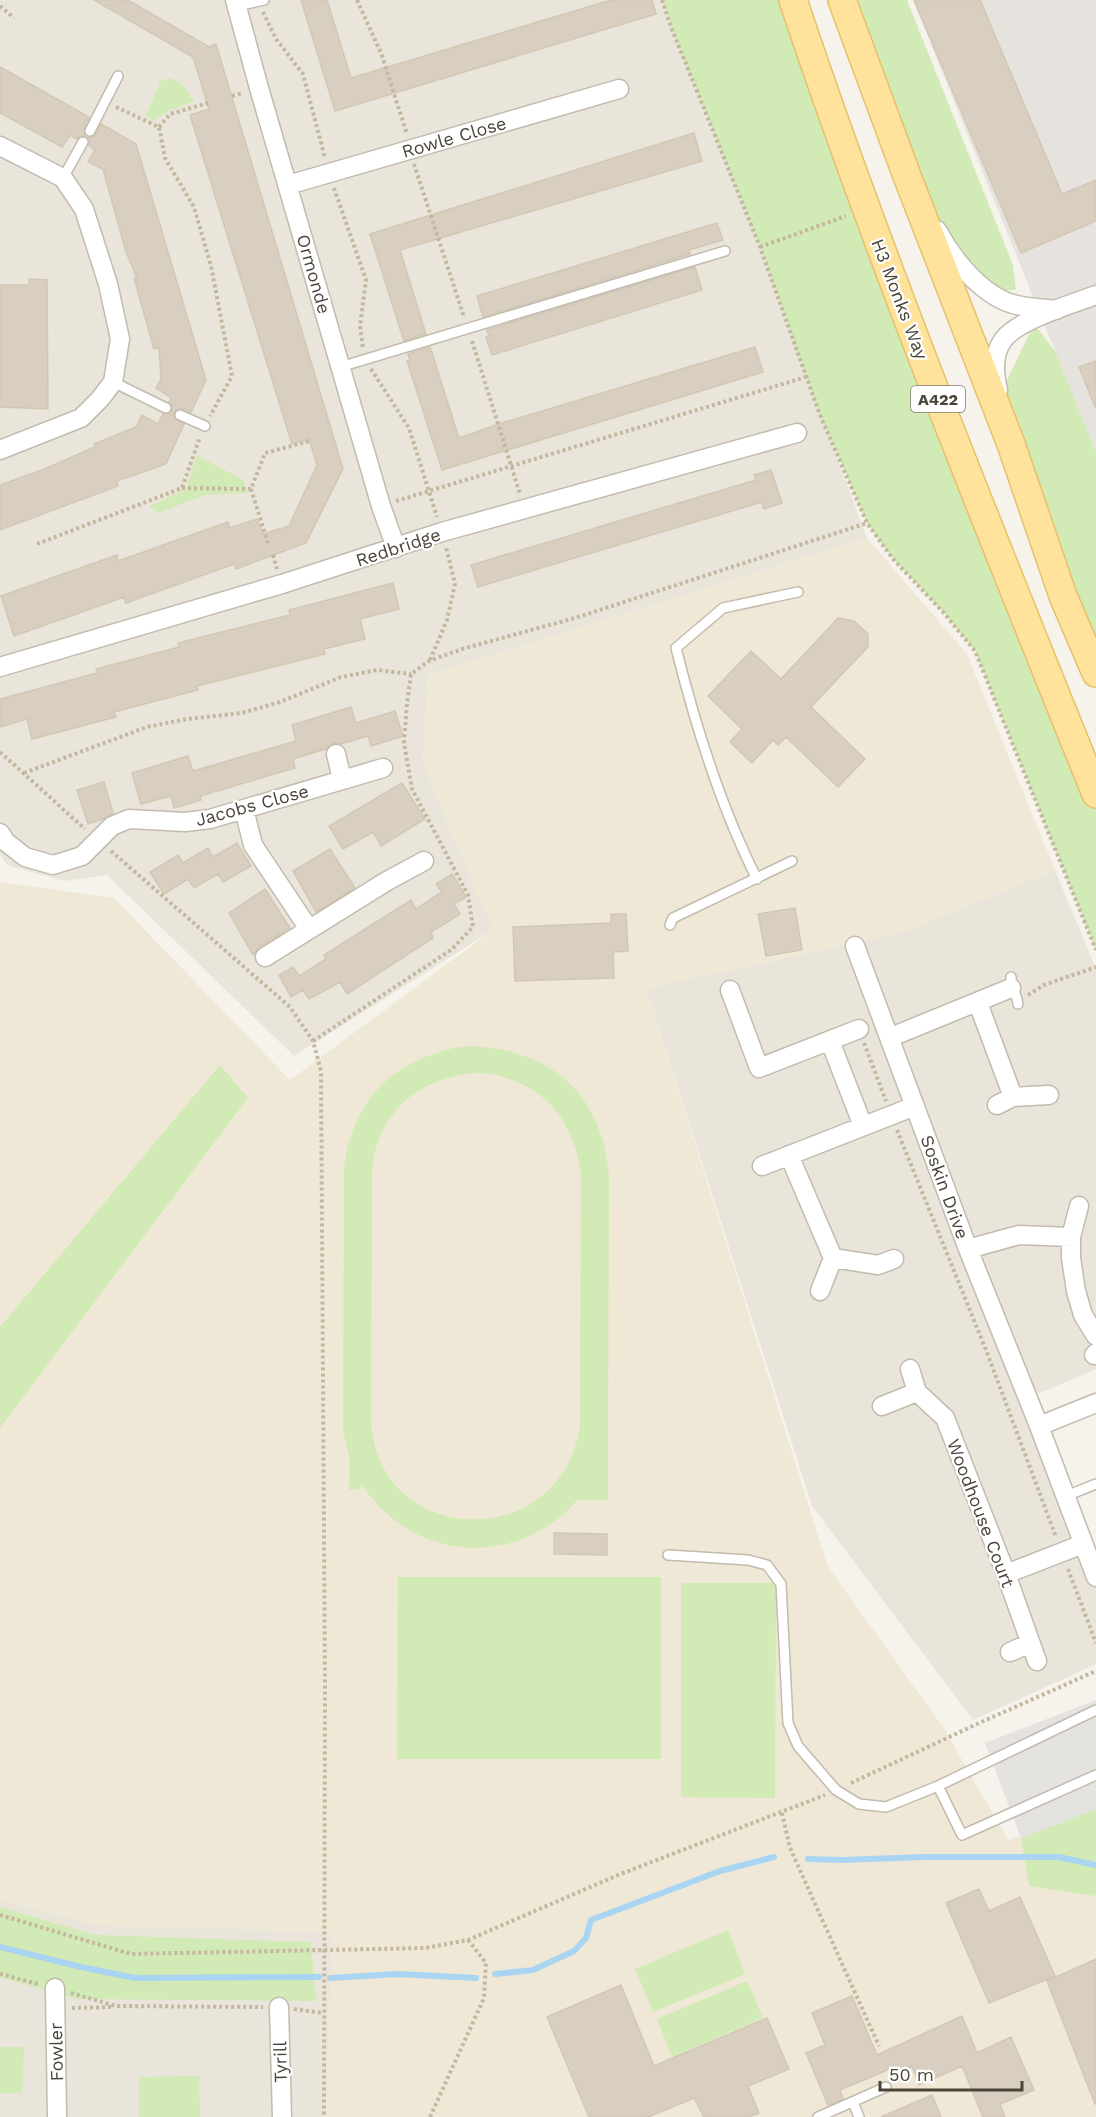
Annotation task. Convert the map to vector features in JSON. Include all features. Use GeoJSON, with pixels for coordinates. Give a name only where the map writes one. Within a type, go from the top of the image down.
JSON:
{"type":"FeatureCollection","features":[{"type":"Feature","properties":{"kind":"main road","name":"H3 Monks Way"},"geometry":{"type":"LineString","coordinates":[[794,0],[864,205],[908,321],[1009,582],[1096,794]]}},
{"type":"Feature","properties":{"kind":"main road","name":"A422"},"geometry":{"type":"LineString","coordinates":[[842,0],[907,176],[1011,444],[1063,596],[1096,674]]}},
{"type":"Feature","properties":{"kind":"street","name":"Ormonde"},"geometry":{"type":"LineString","coordinates":[[236,3],[340,367],[381,506],[396,548]]}},
{"type":"Feature","properties":{"kind":"street","name":"Rowle Close"},"geometry":{"type":"LineString","coordinates":[[288,185],[619,89]]}},
{"type":"Feature","properties":{"kind":"street"},"geometry":{"type":"LineString","coordinates":[[0,146],[63,178],[84,209],[108,284],[120,339],[112,382],[100,399],[81,417],[0,450]]}},
{"type":"Feature","properties":{"kind":"street"},"geometry":{"type":"LineString","coordinates":[[907,176],[941,238],[989,294],[1013,304],[1056,310]]}},
{"type":"Feature","properties":{"kind":"street"},"geometry":{"type":"LineString","coordinates":[[1011,444],[994,375],[997,353],[1004,339],[1017,327],[1096,295]]}},
{"type":"Feature","properties":{"kind":"street","name":"Redbridge"},"geometry":{"type":"LineString","coordinates":[[0,667],[282,584],[442,532],[797,433]]}},
{"type":"Feature","properties":{"kind":"street"},"geometry":{"type":"LineString","coordinates":[[336,754],[342,779]]}},
{"type":"Feature","properties":{"kind":"street","name":"Jacobs Close"},"geometry":{"type":"LineString","coordinates":[[0,833],[6,842],[25,858],[53,865],[82,856],[112,826],[129,819],[185,822],[210,819],[383,768]]}},
{"type":"Feature","properties":{"kind":"street"},"geometry":{"type":"LineString","coordinates":[[244,809],[253,845],[309,928]]}},
{"type":"Feature","properties":{"kind":"street"},"geometry":{"type":"LineString","coordinates":[[265,957],[383,876],[424,861]]}},
{"type":"Feature","properties":{"kind":"street","name":"Soskin Drive"},"geometry":{"type":"LineString","coordinates":[[855,946],[891,1037],[968,1249],[1096,1577]]}},
{"type":"Feature","properties":{"kind":"street"},"geometry":{"type":"LineString","coordinates":[[730,990],[759,1068],[859,1029]]}},
{"type":"Feature","properties":{"kind":"street"},"geometry":{"type":"LineString","coordinates":[[891,1037],[978,1003],[1014,992]]}},
{"type":"Feature","properties":{"kind":"street"},"geometry":{"type":"LineString","coordinates":[[978,1003],[1005,1101],[1049,1095]]}},
{"type":"Feature","properties":{"kind":"street"},"geometry":{"type":"LineString","coordinates":[[830,1041],[863,1126]]}},
{"type":"Feature","properties":{"kind":"street"},"geometry":{"type":"LineString","coordinates":[[762,1166],[915,1106]]}},
{"type":"Feature","properties":{"kind":"street"},"geometry":{"type":"LineString","coordinates":[[789,1155],[833,1258],[820,1291]]}},
{"type":"Feature","properties":{"kind":"street"},"geometry":{"type":"LineString","coordinates":[[1079,1206],[1071,1237],[1071,1258],[1076,1291],[1083,1315],[1096,1336]]}},
{"type":"Feature","properties":{"kind":"street"},"geometry":{"type":"LineString","coordinates":[[968,1249],[1019,1235],[1071,1237]]}},
{"type":"Feature","properties":{"kind":"street"},"geometry":{"type":"LineString","coordinates":[[833,1258],[878,1265],[894,1259]]}},
{"type":"Feature","properties":{"kind":"street","name":"Woodhouse Court"},"geometry":{"type":"LineString","coordinates":[[909,1369],[917,1392],[945,1418],[1006,1574],[1037,1661]]}},
{"type":"Feature","properties":{"kind":"street"},"geometry":{"type":"LineString","coordinates":[[882,1406],[917,1392]]}},
{"type":"Feature","properties":{"kind":"street"},"geometry":{"type":"LineString","coordinates":[[1039,1426],[1096,1403]]}},
{"type":"Feature","properties":{"kind":"street"},"geometry":{"type":"LineString","coordinates":[[1006,1574],[1083,1544]]}},
{"type":"Feature","properties":{"kind":"street"},"geometry":{"type":"LineString","coordinates":[[1010,1653],[1030,1643]]}},
{"type":"Feature","properties":{"kind":"street","name":"Fowler"},"geometry":{"type":"LineString","coordinates":[[55,1988],[57,2117]]}},
{"type":"Feature","properties":{"kind":"street","name":"Tyrill"},"geometry":{"type":"LineString","coordinates":[[279,2007],[282,2117]]}},
{"type":"Feature","properties":{"kind":"lane"},"geometry":{"type":"LineString","coordinates":[[236,3],[261,1]]}},
{"type":"Feature","properties":{"kind":"lane"},"geometry":{"type":"LineString","coordinates":[[90,131],[118,76]]}},
{"type":"Feature","properties":{"kind":"lane"},"geometry":{"type":"LineString","coordinates":[[63,178],[83,142]]}},
{"type":"Feature","properties":{"kind":"lane"},"geometry":{"type":"LineString","coordinates":[[340,367],[724,251]]}},
{"type":"Feature","properties":{"kind":"lane"},"geometry":{"type":"LineString","coordinates":[[112,382],[166,408]]}},
{"type":"Feature","properties":{"kind":"lane"},"geometry":{"type":"LineString","coordinates":[[180,415],[205,426]]}},
{"type":"Feature","properties":{"kind":"lane"},"geometry":{"type":"LineString","coordinates":[[757,879],[743,851],[710,761],[689,700],[676,648],[723,608],[798,592]]}},
{"type":"Feature","properties":{"kind":"lane"},"geometry":{"type":"LineString","coordinates":[[670,925],[673,918],[792,861]]}},
{"type":"Feature","properties":{"kind":"lane"},"geometry":{"type":"LineString","coordinates":[[1066,1496],[1096,1484]]}},
{"type":"Feature","properties":{"kind":"lane"},"geometry":{"type":"LineString","coordinates":[[668,1556],[748,1560],[767,1566],[781,1584],[788,1723],[798,1746],[836,1790],[859,1804],[886,1807],[938,1786],[1096,1710]]}},
{"type":"Feature","properties":{"kind":"lane"},"geometry":{"type":"LineString","coordinates":[[938,1786],[962,1835],[1096,1775]]}},
{"type":"Feature","properties":{"kind":"lane"},"geometry":{"type":"LineString","coordinates":[[818,2117],[886,2087]]}},
{"type":"Feature","properties":{"kind":"lane"},"geometry":{"type":"LineString","coordinates":[[853,2102],[859,2117]]}},
{"type":"Feature","properties":{"kind":"path"},"geometry":{"type":"LineString","coordinates":[[357,0],[381,53],[408,137],[409,150],[526,509]]}},
{"type":"Feature","properties":{"kind":"path"},"geometry":{"type":"LineString","coordinates":[[663,0],[760,247],[820,415],[867,523],[894,559],[975,651],[1096,950]]}},
{"type":"Feature","properties":{"kind":"path"},"geometry":{"type":"LineString","coordinates":[[261,1],[276,39],[303,74],[329,174],[366,280],[360,326],[365,360],[409,428],[442,532],[455,584],[447,620],[429,661]]}},
{"type":"Feature","properties":{"kind":"path"},"geometry":{"type":"LineString","coordinates":[[0,6],[14,18]]}},
{"type":"Feature","properties":{"kind":"path"},"geometry":{"type":"LineString","coordinates":[[104,102],[159,127]]}},
{"type":"Feature","properties":{"kind":"path"},"geometry":{"type":"LineString","coordinates":[[159,127],[170,114],[207,103]]}},
{"type":"Feature","properties":{"kind":"path"},"geometry":{"type":"LineString","coordinates":[[159,127],[165,158],[194,207],[197,217],[211,266],[232,376],[205,426],[182,488]]}},
{"type":"Feature","properties":{"kind":"path"},"geometry":{"type":"LineString","coordinates":[[760,247],[846,216],[843,207]]}},
{"type":"Feature","properties":{"kind":"path"},"geometry":{"type":"LineString","coordinates":[[381,506],[806,377]]}},
{"type":"Feature","properties":{"kind":"path"},"geometry":{"type":"LineString","coordinates":[[268,543],[251,489],[265,453],[310,441]]}},
{"type":"Feature","properties":{"kind":"path"},"geometry":{"type":"LineString","coordinates":[[37,544],[182,488],[251,489]]}},
{"type":"Feature","properties":{"kind":"path"},"geometry":{"type":"LineString","coordinates":[[24,773],[147,727],[187,719],[242,713],[280,702],[340,677],[378,670],[411,674],[429,661],[462,649],[575,618],[867,523]]}},
{"type":"Feature","properties":{"kind":"path"},"geometry":{"type":"LineString","coordinates":[[313,1041],[452,950],[473,927],[468,895],[412,789],[404,743],[411,674]]}},
{"type":"Feature","properties":{"kind":"path"},"geometry":{"type":"LineString","coordinates":[[0,752],[290,1007],[313,1041],[321,1071],[325,1685],[324,2117]]}},
{"type":"Feature","properties":{"kind":"path"},"geometry":{"type":"LineString","coordinates":[[1014,992],[1032,995],[1044,986],[1096,967]]}},
{"type":"Feature","properties":{"kind":"path"},"geometry":{"type":"LineString","coordinates":[[859,1029],[891,1116],[986,1350],[1096,1642]]}},
{"type":"Feature","properties":{"kind":"path"},"geometry":{"type":"LineString","coordinates":[[0,1915],[131,1954],[424,1948],[468,1940],[618,1875],[782,1813],[836,1790],[1096,1671]]}},
{"type":"Feature","properties":{"kind":"path"},"geometry":{"type":"LineString","coordinates":[[782,1813],[790,1848],[879,2046]]}},
{"type":"Feature","properties":{"kind":"path"},"geometry":{"type":"LineString","coordinates":[[430,2117],[484,1998],[486,1963],[468,1940]]}},
{"type":"Feature","properties":{"kind":"path"},"geometry":{"type":"LineString","coordinates":[[0,1974],[116,2007]]}},
{"type":"Feature","properties":{"kind":"path"},"geometry":{"type":"LineString","coordinates":[[55,2008],[279,2007],[323,2013]]}},
{"type":"Feature","properties":{"kind":"shaded area"},"geometry":{"type":"Polygon","coordinates":[[[0,0],[668,0],[867,538],[428,675],[423,764],[493,930],[294,1056],[107,875],[64,881],[7,865],[0,855],[0,0]]]}},
{"type":"Feature","properties":{"kind":"shaded area"},"geometry":{"type":"Polygon","coordinates":[[[913,0],[1096,0],[1096,452],[1055,351],[913,0]]]}},
{"type":"Feature","properties":{"kind":"shaded area"},"geometry":{"type":"Polygon","coordinates":[[[867,538],[967,654],[1055,870],[900,933],[646,988],[828,1567],[943,1727],[1008,1840],[1096,1809],[1096,2117],[326,2117],[332,1932],[98,1925],[0,1900],[0,882],[114,898],[290,1080],[493,930],[423,764],[428,675],[867,538]]]}},
{"type":"Feature","properties":{"kind":"shaded area"},"geometry":{"type":"Polygon","coordinates":[[[1055,870],[1096,969],[1096,1369],[1035,1395],[1096,1559],[1096,1664],[973,1720],[812,1506],[646,988],[900,933],[1055,870]]]}},
{"type":"Feature","properties":{"kind":"shaded area"},"geometry":{"type":"Polygon","coordinates":[[[1096,1700],[1096,1809],[1021,1838],[985,1743],[1096,1700]]]}},
{"type":"Feature","properties":{"kind":"shaded area"},"geometry":{"type":"Polygon","coordinates":[[[0,1900],[98,1925],[332,1932],[326,2117],[0,2117],[0,1900]]]}},
{"type":"Feature","properties":{"kind":"green space"},"geometry":{"type":"Polygon","coordinates":[[[663,0],[793,0],[1096,794],[1096,950],[975,651],[943,612],[893,559],[867,523],[820,415],[760,247],[671,27],[663,0]]]}},
{"type":"Feature","properties":{"kind":"green space"},"geometry":{"type":"Polygon","coordinates":[[[842,0],[907,0],[1013,265],[1016,290],[1004,290],[993,286],[941,239],[842,0]]]}},
{"type":"Feature","properties":{"kind":"green space"},"geometry":{"type":"Polygon","coordinates":[[[169,78],[180,82],[194,101],[166,112],[153,121],[146,115],[161,81],[169,78]]]}},
{"type":"Feature","properties":{"kind":"green space"},"geometry":{"type":"Polygon","coordinates":[[[1034,324],[1055,351],[1096,452],[1096,673],[1011,444],[1006,382],[1034,324]]]}},
{"type":"Feature","properties":{"kind":"green space"},"geometry":{"type":"Polygon","coordinates":[[[197,455],[243,480],[248,493],[205,495],[158,513],[150,506],[186,489],[197,455]]]}},
{"type":"Feature","properties":{"kind":"green space"},"geometry":{"type":"Polygon","coordinates":[[[465,1046],[494,1048],[521,1055],[545,1065],[565,1080],[582,1098],[595,1120],[604,1146],[609,1176],[608,1500],[580,1500],[579,1498],[554,1521],[527,1537],[497,1546],[466,1548],[436,1542],[408,1529],[382,1510],[361,1483],[360,1489],[349,1490],[350,1459],[343,1431],[344,1169],[349,1144],[357,1121],[368,1102],[382,1085],[398,1071],[440,1052],[465,1046]],[[481,1073],[460,1075],[440,1080],[407,1099],[383,1130],[372,1170],[371,1422],[382,1464],[404,1494],[436,1513],[472,1520],[508,1514],[541,1497],[566,1467],[580,1425],[581,1173],[577,1153],[570,1134],[550,1104],[536,1092],[520,1083],[481,1073]]]}},
{"type":"Feature","properties":{"kind":"green space"},"geometry":{"type":"Polygon","coordinates":[[[220,1065],[248,1098],[0,1428],[0,1327],[220,1065]]]}},
{"type":"Feature","properties":{"kind":"green space"},"geometry":{"type":"Polygon","coordinates":[[[398,1577],[661,1577],[661,1759],[397,1759],[398,1577]]]}},
{"type":"Feature","properties":{"kind":"green space"},"geometry":{"type":"Polygon","coordinates":[[[681,1583],[776,1583],[775,1798],[681,1797],[681,1583]]]}},
{"type":"Feature","properties":{"kind":"green space"},"geometry":{"type":"Polygon","coordinates":[[[1096,1809],[1096,1896],[1029,1886],[1021,1838],[1096,1809]]]}},
{"type":"Feature","properties":{"kind":"green space"},"geometry":{"type":"Polygon","coordinates":[[[0,1907],[96,1935],[311,1942],[316,2001],[76,1999],[0,1977],[0,1907]]]}},
{"type":"Feature","properties":{"kind":"green space"},"geometry":{"type":"Polygon","coordinates":[[[728,1930],[745,1974],[653,2012],[635,1969],[728,1930]]]}},
{"type":"Feature","properties":{"kind":"green space"},"geometry":{"type":"Polygon","coordinates":[[[747,1981],[763,2018],[672,2057],[657,2019],[747,1981]]]}},
{"type":"Feature","properties":{"kind":"green space"},"geometry":{"type":"Polygon","coordinates":[[[0,2047],[24,2047],[22,2093],[0,2093],[0,2047]]]}},
{"type":"Feature","properties":{"kind":"green space"},"geometry":{"type":"Polygon","coordinates":[[[199,2076],[200,2117],[139,2117],[139,2077],[199,2076]]]}},
{"type":"Feature","properties":{"kind":"building"},"geometry":{"type":"Polygon","coordinates":[[[94,0],[128,0],[209,47],[216,44],[343,469],[306,543],[236,569],[234,564],[126,603],[124,597],[14,636],[1,596],[117,555],[118,561],[228,522],[230,528],[257,519],[263,534],[289,526],[317,465],[309,439],[292,444],[190,115],[209,109],[193,57],[94,0]]]}},
{"type":"Feature","properties":{"kind":"building"},"geometry":{"type":"Polygon","coordinates":[[[301,0],[327,0],[351,78],[611,0],[652,0],[656,14],[335,111],[301,0]]]}},
{"type":"Feature","properties":{"kind":"building"},"geometry":{"type":"Polygon","coordinates":[[[914,0],[980,0],[1062,194],[1096,180],[1096,221],[1021,253],[914,0]]]}},
{"type":"Feature","properties":{"kind":"building"},"geometry":{"type":"Polygon","coordinates":[[[0,67],[89,117],[84,128],[86,136],[80,136],[77,139],[70,135],[62,147],[0,113],[0,67]]]}},
{"type":"Feature","properties":{"kind":"building"},"geometry":{"type":"Polygon","coordinates":[[[101,124],[136,144],[206,380],[191,412],[180,408],[174,412],[175,419],[184,424],[166,464],[117,481],[118,486],[0,530],[0,485],[42,470],[95,447],[94,444],[136,427],[142,415],[158,424],[163,414],[169,414],[172,410],[169,402],[171,398],[156,388],[161,379],[159,348],[154,349],[134,278],[137,278],[126,252],[103,169],[88,162],[95,150],[89,146],[88,137],[94,136],[101,124]]]}},
{"type":"Feature","properties":{"kind":"building"},"geometry":{"type":"Polygon","coordinates":[[[694,133],[702,161],[400,250],[426,334],[404,341],[370,234],[694,133]]]}},
{"type":"Feature","properties":{"kind":"building"},"geometry":{"type":"Polygon","coordinates":[[[717,223],[723,240],[689,250],[690,254],[483,317],[477,296],[717,223]]]}},
{"type":"Feature","properties":{"kind":"building"},"geometry":{"type":"Polygon","coordinates":[[[695,267],[702,290],[492,355],[486,337],[489,336],[487,330],[695,267]]]}},
{"type":"Feature","properties":{"kind":"building"},"geometry":{"type":"Polygon","coordinates":[[[29,279],[47,280],[48,409],[0,407],[0,285],[29,285],[29,279]]]}},
{"type":"Feature","properties":{"kind":"building"},"geometry":{"type":"Polygon","coordinates":[[[430,347],[459,438],[755,347],[763,372],[442,470],[407,361],[410,360],[408,354],[430,347]]]}},
{"type":"Feature","properties":{"kind":"building"},"geometry":{"type":"Polygon","coordinates":[[[1096,361],[1096,407],[1095,407],[1079,367],[1096,361]]]}},
{"type":"Feature","properties":{"kind":"building"},"geometry":{"type":"Polygon","coordinates":[[[771,470],[782,503],[764,509],[762,502],[478,587],[471,565],[756,480],[754,475],[771,470]]]}},
{"type":"Feature","properties":{"kind":"building"},"geometry":{"type":"Polygon","coordinates":[[[393,583],[399,609],[360,619],[365,639],[324,649],[325,654],[197,686],[198,690],[114,712],[116,717],[32,739],[27,719],[0,727],[0,699],[97,673],[96,669],[179,647],[178,643],[290,615],[289,610],[393,583]]]}},
{"type":"Feature","properties":{"kind":"building"},"geometry":{"type":"Polygon","coordinates":[[[838,618],[854,621],[868,634],[868,647],[811,707],[865,759],[838,787],[786,737],[778,745],[773,740],[752,763],[730,742],[742,729],[708,696],[751,651],[781,679],[838,618]]]}},
{"type":"Feature","properties":{"kind":"building"},"geometry":{"type":"Polygon","coordinates":[[[351,707],[356,723],[395,711],[403,736],[371,746],[368,736],[341,744],[333,743],[326,749],[293,759],[295,768],[200,796],[201,800],[174,808],[171,796],[141,804],[132,773],[188,756],[193,771],[296,741],[292,725],[351,707]]]}},
{"type":"Feature","properties":{"kind":"building"},"geometry":{"type":"Polygon","coordinates":[[[104,782],[113,813],[88,824],[77,790],[104,782]]]}},
{"type":"Feature","properties":{"kind":"building"},"geometry":{"type":"Polygon","coordinates":[[[402,783],[425,819],[381,846],[373,832],[343,849],[329,826],[402,783]]]}},
{"type":"Feature","properties":{"kind":"building"},"geometry":{"type":"Polygon","coordinates":[[[237,843],[251,866],[223,882],[218,874],[194,888],[188,879],[164,894],[150,872],[178,855],[183,863],[208,848],[213,857],[237,843]]]}},
{"type":"Feature","properties":{"kind":"building"},"geometry":{"type":"Polygon","coordinates":[[[330,849],[355,888],[316,912],[293,871],[330,849]]]}},
{"type":"Feature","properties":{"kind":"building"},"geometry":{"type":"Polygon","coordinates":[[[452,874],[466,897],[454,904],[460,914],[431,932],[433,938],[347,994],[340,982],[309,999],[303,990],[291,997],[279,975],[293,967],[299,976],[326,959],[324,955],[411,900],[416,909],[442,892],[436,884],[452,874]]]}},
{"type":"Feature","properties":{"kind":"building"},"geometry":{"type":"Polygon","coordinates":[[[265,889],[290,928],[259,947],[253,955],[229,913],[265,889]]]}},
{"type":"Feature","properties":{"kind":"building"},"geometry":{"type":"Polygon","coordinates":[[[795,908],[802,950],[766,956],[758,914],[795,908]]]}},
{"type":"Feature","properties":{"kind":"building"},"geometry":{"type":"Polygon","coordinates":[[[611,914],[626,914],[628,951],[613,952],[614,978],[515,981],[513,927],[611,923],[611,914]]]}},
{"type":"Feature","properties":{"kind":"building"},"geometry":{"type":"Polygon","coordinates":[[[554,1533],[607,1534],[607,1555],[554,1554],[554,1533]]]}},
{"type":"Feature","properties":{"kind":"building"},"geometry":{"type":"Polygon","coordinates":[[[979,1889],[989,1911],[1020,1897],[1055,1976],[989,2003],[946,1903],[979,1889]]]}},
{"type":"Feature","properties":{"kind":"building"},"geometry":{"type":"Polygon","coordinates":[[[1096,1959],[1096,2104],[1095,2104],[1047,1981],[1096,1959]]]}},
{"type":"Feature","properties":{"kind":"building"},"geometry":{"type":"Polygon","coordinates":[[[621,1985],[654,2066],[767,2018],[789,2069],[748,2086],[759,2113],[749,2117],[704,2117],[694,2098],[648,2117],[589,2117],[547,2017],[621,1985]]]}},
{"type":"Feature","properties":{"kind":"building"},"geometry":{"type":"Polygon","coordinates":[[[852,1996],[877,2055],[962,2016],[977,2053],[1011,2037],[1034,2090],[1000,2104],[1005,2117],[983,2117],[962,2066],[919,2085],[912,2066],[894,2073],[892,2068],[840,2090],[843,2099],[828,2105],[806,2053],[825,2045],[812,2013],[852,1996]]]}},
{"type":"Feature","properties":{"kind":"building"},"geometry":{"type":"Polygon","coordinates":[[[932,2095],[941,2117],[881,2117],[932,2095]]]}},
{"type":"Feature","properties":{"kind":"waterway"},"geometry":{"type":"LineString","coordinates":[[495,1974],[533,1970],[574,1951],[586,1938],[591,1920],[720,1871],[774,1857]]}},
{"type":"Feature","properties":{"kind":"waterway"},"geometry":{"type":"LineString","coordinates":[[808,1859],[1059,1857],[1096,1865]]}},
{"type":"Feature","properties":{"kind":"waterway"},"geometry":{"type":"LineString","coordinates":[[0,1947],[135,1978],[319,1977]]}},
{"type":"Feature","properties":{"kind":"waterway"},"geometry":{"type":"LineString","coordinates":[[330,1978],[398,1974],[476,1978]]}}]}
